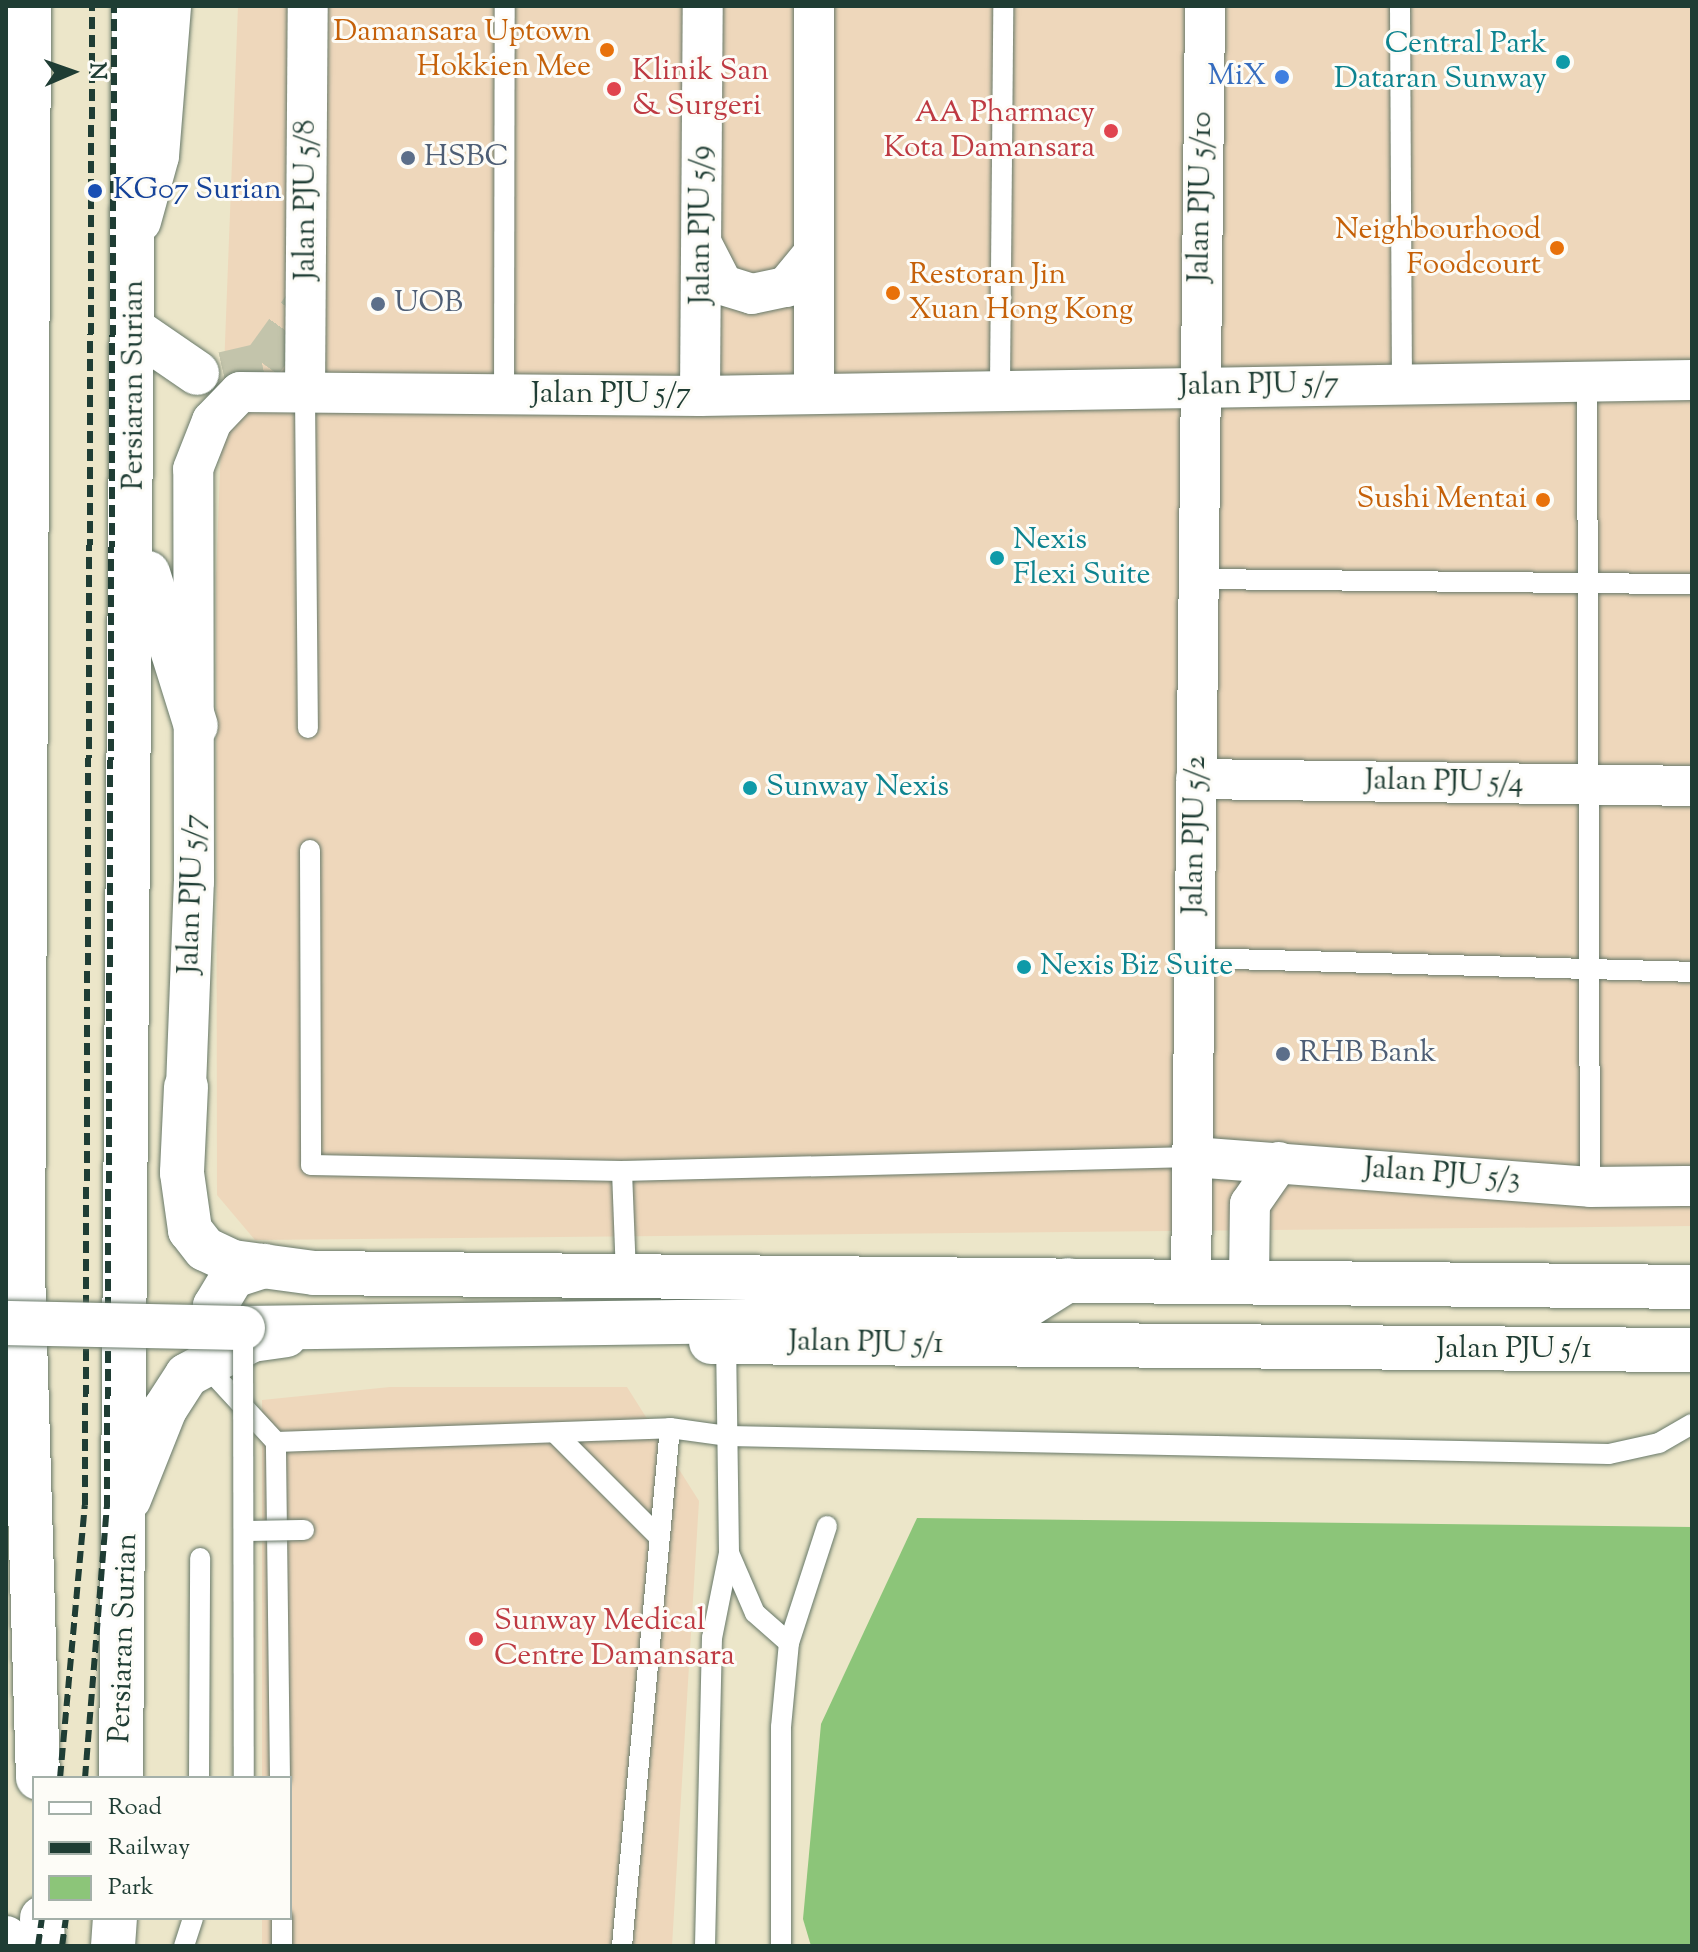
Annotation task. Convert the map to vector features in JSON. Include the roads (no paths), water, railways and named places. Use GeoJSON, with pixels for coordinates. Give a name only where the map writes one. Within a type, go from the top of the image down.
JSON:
{"type":"FeatureCollection","features":[{"type":"Feature","properties":{"kind":"main road"},"geometry":{"type":"LineString","coordinates":[[29,6],[28,161],[16,553],[15,1283],[38,1776]]}},
{"type":"Feature","properties":{"kind":"main road","name":"Persiaran Surian"},"geometry":{"type":"LineString","coordinates":[[121,1776],[129,1499],[136,331],[134,6]]}},
{"type":"Feature","properties":{"kind":"main road","name":"Persiaran Surian"},"geometry":{"type":"LineString","coordinates":[[134,239],[157,156],[169,50],[169,6]]}},
{"type":"Feature","properties":{"kind":"main road"},"geometry":{"type":"LineString","coordinates":[[6,25],[28,161]]}},
{"type":"Feature","properties":{"kind":"main road"},"geometry":{"type":"LineString","coordinates":[[136,331],[210,372]]}},
{"type":"Feature","properties":{"kind":"main road"},"geometry":{"type":"LineString","coordinates":[[135,532],[196,726]]}},
{"type":"Feature","properties":{"kind":"main road"},"geometry":{"type":"LineString","coordinates":[[186,1087],[182,1173],[190,1230],[205,1249],[264,1266],[410,1271],[1692,1287]]}},
{"type":"Feature","properties":{"kind":"main road"},"geometry":{"type":"LineString","coordinates":[[248,1334],[228,1333],[215,1306],[233,1276],[264,1266]]}},
{"type":"Feature","properties":{"kind":"main road"},"geometry":{"type":"LineString","coordinates":[[6,1323],[248,1334],[958,1318],[1017,1312],[1068,1280]]}},
{"type":"Feature","properties":{"kind":"main road","name":"Jalan PJU 5/1"},"geometry":{"type":"LineString","coordinates":[[129,1499],[165,1409],[204,1364],[248,1334],[726,1342],[1692,1350]]}},
{"type":"Feature","properties":{"kind":"main road"},"geometry":{"type":"LineString","coordinates":[[42,1920],[43,1946]]}},
{"type":"Feature","properties":{"kind":"main road"},"geometry":{"type":"LineString","coordinates":[[113,1946],[115,1920]]}},
{"type":"Feature","properties":{"kind":"main road"},"geometry":{"type":"LineString","coordinates":[[6,1938],[9,1946]]}},
{"type":"Feature","properties":{"kind":"street","name":"Jalan PJU 5/8"},"geometry":{"type":"LineString","coordinates":[[305,394],[308,6]]}},
{"type":"Feature","properties":{"kind":"street","name":"Jalan PJU 5/9"},"geometry":{"type":"LineString","coordinates":[[700,396],[703,6]]}},
{"type":"Feature","properties":{"kind":"street"},"geometry":{"type":"LineString","coordinates":[[814,6],[814,393]]}},
{"type":"Feature","properties":{"kind":"street","name":"Jalan PJU 5/10"},"geometry":{"type":"LineString","coordinates":[[1199,388],[1205,6]]}},
{"type":"Feature","properties":{"kind":"street"},"geometry":{"type":"LineString","coordinates":[[702,244],[723,285],[752,294],[786,287],[814,253]]}},
{"type":"Feature","properties":{"kind":"street","name":"Jalan PJU 5/7"},"geometry":{"type":"LineString","coordinates":[[186,1087],[196,726],[193,469],[212,421],[240,392],[700,396],[1000,386],[1199,388],[1692,380]]}},
{"type":"Feature","properties":{"kind":"street","name":"Jalan PJU 5/2"},"geometry":{"type":"LineString","coordinates":[[1191,1282],[1199,388]]}},
{"type":"Feature","properties":{"kind":"street","name":"Jalan PJU 5/4"},"geometry":{"type":"LineString","coordinates":[[1196,779],[1692,786]]}},
{"type":"Feature","properties":{"kind":"street","name":"Jalan PJU 5/3"},"geometry":{"type":"LineString","coordinates":[[1193,1157],[1590,1187],[1692,1186]]}},
{"type":"Feature","properties":{"kind":"street"},"geometry":{"type":"LineString","coordinates":[[1249,1281],[1250,1204],[1279,1162]]}},
{"type":"Feature","properties":{"kind":"lane"},"geometry":{"type":"LineString","coordinates":[[169,50],[185,6]]}},
{"type":"Feature","properties":{"kind":"lane"},"geometry":{"type":"LineString","coordinates":[[504,395],[505,6]]}},
{"type":"Feature","properties":{"kind":"lane"},"geometry":{"type":"LineString","coordinates":[[1000,386],[1003,6]]}},
{"type":"Feature","properties":{"kind":"lane"},"geometry":{"type":"LineString","coordinates":[[1400,6],[1402,383]]}},
{"type":"Feature","properties":{"kind":"lane"},"geometry":{"type":"LineString","coordinates":[[1587,380],[1590,1187]]}},
{"type":"Feature","properties":{"kind":"lane"},"geometry":{"type":"LineString","coordinates":[[305,394],[308,728]]}},
{"type":"Feature","properties":{"kind":"lane"},"geometry":{"type":"LineString","coordinates":[[135,532],[155,641]]}},
{"type":"Feature","properties":{"kind":"lane"},"geometry":{"type":"LineString","coordinates":[[1198,579],[1692,584]]}},
{"type":"Feature","properties":{"kind":"lane"},"geometry":{"type":"LineString","coordinates":[[310,850],[311,1165],[622,1171],[1193,1157]]}},
{"type":"Feature","properties":{"kind":"lane"},"geometry":{"type":"LineString","coordinates":[[1195,958],[1692,972]]}},
{"type":"Feature","properties":{"kind":"lane"},"geometry":{"type":"LineString","coordinates":[[622,1171],[626,1274]]}},
{"type":"Feature","properties":{"kind":"lane"},"geometry":{"type":"LineString","coordinates":[[244,1776],[248,1334]]}},
{"type":"Feature","properties":{"kind":"lane"},"geometry":{"type":"LineString","coordinates":[[705,1946],[712,1638],[729,1553],[726,1342]]}},
{"type":"Feature","properties":{"kind":"lane"},"geometry":{"type":"LineString","coordinates":[[204,1364],[276,1442],[280,1776]]}},
{"type":"Feature","properties":{"kind":"lane"},"geometry":{"type":"LineString","coordinates":[[276,1442],[670,1428],[728,1436],[1609,1454],[1659,1443],[1692,1424]]}},
{"type":"Feature","properties":{"kind":"lane"},"geometry":{"type":"LineString","coordinates":[[622,1946],[670,1428]]}},
{"type":"Feature","properties":{"kind":"lane"},"geometry":{"type":"LineString","coordinates":[[555,1433],[660,1538]]}},
{"type":"Feature","properties":{"kind":"lane"},"geometry":{"type":"LineString","coordinates":[[781,1946],[781,1727],[789,1643],[827,1526]]}},
{"type":"Feature","properties":{"kind":"lane"},"geometry":{"type":"LineString","coordinates":[[244,1531],[304,1530]]}},
{"type":"Feature","properties":{"kind":"lane"},"geometry":{"type":"LineString","coordinates":[[729,1553],[755,1613],[789,1643]]}},
{"type":"Feature","properties":{"kind":"lane"},"geometry":{"type":"LineString","coordinates":[[199,1776],[200,1558]]}},
{"type":"Feature","properties":{"kind":"lane"},"geometry":{"type":"LineString","coordinates":[[184,1946],[192,1920]]}},
{"type":"Feature","properties":{"kind":"lane"},"geometry":{"type":"LineString","coordinates":[[281,1920],[282,1946]]}},
{"type":"Feature","properties":{"kind":"tunnel"},"geometry":{"type":"LineString","coordinates":[[223,372],[262,363],[306,302]]}},
{"type":"Feature","properties":{"kind":"railway"},"geometry":{"type":"LineString","coordinates":[[60,1776],[85,1505],[92,6]]}},
{"type":"Feature","properties":{"kind":"railway"},"geometry":{"type":"LineString","coordinates":[[85,1776],[107,1507],[114,6]]}},
{"type":"Feature","properties":{"kind":"railway"},"geometry":{"type":"LineString","coordinates":[[38,1946],[42,1920]]}},
{"type":"Feature","properties":{"kind":"railway"},"geometry":{"type":"LineString","coordinates":[[62,1946],[66,1920]]}},
{"type":"Feature","properties":{"kind":"place","name":"Damansara Uptown Hokkien Mee"},"geometry":{"type":"Point","coordinates":[607,50]}},
{"type":"Feature","properties":{"kind":"place","name":"Central Park Dataran Sunway"},"geometry":{"type":"Point","coordinates":[1563,62]}},
{"type":"Feature","properties":{"kind":"place","name":"MiX"},"geometry":{"type":"Point","coordinates":[1282,77]}},
{"type":"Feature","properties":{"kind":"place","name":"Klinik San & Surgeri"},"geometry":{"type":"Point","coordinates":[614,89]}},
{"type":"Feature","properties":{"kind":"place","name":"AA Pharmacy Kota Damansara"},"geometry":{"type":"Point","coordinates":[1111,131]}},
{"type":"Feature","properties":{"kind":"place","name":"HSBC"},"geometry":{"type":"Point","coordinates":[408,158]}},
{"type":"Feature","properties":{"kind":"place","name":"KG07 Surian"},"geometry":{"type":"Point","coordinates":[95,191]}},
{"type":"Feature","properties":{"kind":"place","name":"Neighbourhood Foodcourt"},"geometry":{"type":"Point","coordinates":[1557,248]}},
{"type":"Feature","properties":{"kind":"place","name":"Restoran Jin Xuan Hong Kong"},"geometry":{"type":"Point","coordinates":[893,293]}},
{"type":"Feature","properties":{"kind":"place","name":"UOB"},"geometry":{"type":"Point","coordinates":[378,304]}},
{"type":"Feature","properties":{"kind":"place","name":"Sushi Mentai"},"geometry":{"type":"Point","coordinates":[1543,500]}},
{"type":"Feature","properties":{"kind":"place","name":"Nexis Flexi Suite"},"geometry":{"type":"Point","coordinates":[997,558]}},
{"type":"Feature","properties":{"kind":"place","name":"Sunway Nexis"},"geometry":{"type":"Point","coordinates":[750,788]}},
{"type":"Feature","properties":{"kind":"place","name":"Nexis Biz Suite"},"geometry":{"type":"Point","coordinates":[1024,967]}},
{"type":"Feature","properties":{"kind":"place","name":"RHB Bank"},"geometry":{"type":"Point","coordinates":[1283,1054]}},
{"type":"Feature","properties":{"kind":"place","name":"Sunway Medical Centre Damansara"},"geometry":{"type":"Point","coordinates":[476,1639]}}]}
